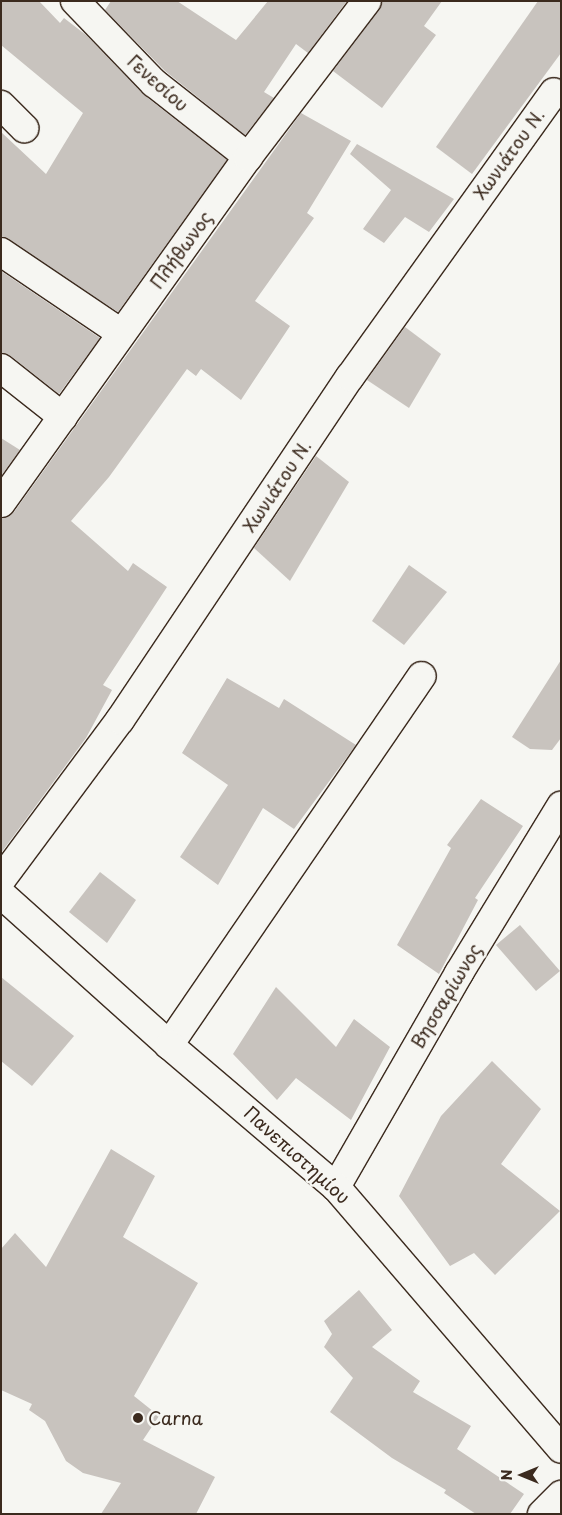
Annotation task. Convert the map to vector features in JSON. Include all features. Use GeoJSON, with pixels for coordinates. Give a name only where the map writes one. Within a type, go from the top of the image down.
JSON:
{"type":"FeatureCollection","features":[{"type":"Feature","properties":{"kind":"street","name":"Γενεσίου"},"geometry":{"type":"LineString","coordinates":[[75,1],[154,84],[248,157]]}},
{"type":"Feature","properties":{"kind":"street","name":"Πλήθωνος"},"geometry":{"type":"LineString","coordinates":[[1,503],[248,157],[367,1]]}},
{"type":"Feature","properties":{"kind":"street","name":"Χωνιάτου Ν."},"geometry":{"type":"LineString","coordinates":[[1,880],[120,720],[350,377],[554,92]]}},
{"type":"Feature","properties":{"kind":"street"},"geometry":{"type":"LineString","coordinates":[[1,105],[24,128]]}},
{"type":"Feature","properties":{"kind":"street"},"geometry":{"type":"LineString","coordinates":[[1,252],[121,333]]}},
{"type":"Feature","properties":{"kind":"street"},"geometry":{"type":"LineString","coordinates":[[1,368],[63,417]]}},
{"type":"Feature","properties":{"kind":"street"},"geometry":{"type":"LineString","coordinates":[[170,1045],[422,676]]}},
{"type":"Feature","properties":{"kind":"street","name":"Βησσαρίωνος"},"geometry":{"type":"LineString","coordinates":[[336,1187],[459,973],[561,806]]}},
{"type":"Feature","properties":{"kind":"street","name":"Πανεπιστημίου"},"geometry":{"type":"LineString","coordinates":[[1,894],[170,1045],[336,1187],[561,1448]]}},
{"type":"Feature","properties":{"kind":"street"},"geometry":{"type":"LineString","coordinates":[[542,1514],[561,1494]]}},
{"type":"Feature","properties":{"kind":"building"},"geometry":{"type":"Polygon","coordinates":[[[1,1],[39,1],[60,23],[64,18],[86,35],[144,95],[227,160],[118,312],[1,237],[1,132],[46,174],[83,113],[1,45],[1,1]]]}},
{"type":"Feature","properties":{"kind":"building"},"geometry":{"type":"Polygon","coordinates":[[[111,1],[177,1],[236,40],[268,1],[347,1],[308,53],[296,44],[264,92],[274,98],[245,135],[165,71],[105,10],[111,1]]]}},
{"type":"Feature","properties":{"kind":"building"},"geometry":{"type":"Polygon","coordinates":[[[382,1],[442,1],[424,26],[436,35],[382,108],[333,71],[379,10],[382,1]]]}},
{"type":"Feature","properties":{"kind":"building"},"geometry":{"type":"Polygon","coordinates":[[[538,1],[561,1],[561,53],[472,174],[436,147],[538,1]]]}},
{"type":"Feature","properties":{"kind":"building"},"geometry":{"type":"Polygon","coordinates":[[[301,113],[351,141],[307,213],[314,218],[255,301],[290,326],[241,400],[201,369],[196,376],[187,369],[109,477],[71,521],[128,571],[133,563],[167,587],[103,685],[112,690],[86,738],[1,853],[1,518],[14,512],[301,113]]]}},
{"type":"Feature","properties":{"kind":"building"},"geometry":{"type":"Polygon","coordinates":[[[357,144],[454,199],[429,232],[405,217],[384,243],[363,229],[391,190],[350,154],[357,144]]]}},
{"type":"Feature","properties":{"kind":"building"},"geometry":{"type":"Polygon","coordinates":[[[1,271],[100,338],[59,394],[11,356],[1,353],[1,271]]]}},
{"type":"Feature","properties":{"kind":"building"},"geometry":{"type":"Polygon","coordinates":[[[405,327],[441,354],[409,408],[367,380],[405,327]]]}},
{"type":"Feature","properties":{"kind":"building"},"geometry":{"type":"Polygon","coordinates":[[[1,438],[20,450],[1,476],[1,438]]]}},
{"type":"Feature","properties":{"kind":"building"},"geometry":{"type":"Polygon","coordinates":[[[316,456],[349,482],[290,581],[254,548],[316,456]]]}},
{"type":"Feature","properties":{"kind":"building"},"geometry":{"type":"Polygon","coordinates":[[[409,565],[447,592],[404,645],[372,621],[409,565]]]}},
{"type":"Feature","properties":{"kind":"building"},"geometry":{"type":"Polygon","coordinates":[[[561,660],[561,738],[552,750],[530,749],[512,737],[561,660]]]}},
{"type":"Feature","properties":{"kind":"building"},"geometry":{"type":"Polygon","coordinates":[[[227,678],[279,708],[284,699],[356,745],[294,829],[263,808],[218,885],[180,857],[228,785],[182,753],[227,678]]]}},
{"type":"Feature","properties":{"kind":"building"},"geometry":{"type":"Polygon","coordinates":[[[481,799],[523,826],[475,898],[478,900],[439,974],[397,945],[451,848],[447,845],[481,799]]]}},
{"type":"Feature","properties":{"kind":"building"},"geometry":{"type":"Polygon","coordinates":[[[100,872],[136,900],[107,943],[69,912],[100,872]]]}},
{"type":"Feature","properties":{"kind":"building"},"geometry":{"type":"Polygon","coordinates":[[[520,925],[560,971],[536,991],[496,945],[520,925]]]}},
{"type":"Feature","properties":{"kind":"building"},"geometry":{"type":"Polygon","coordinates":[[[1,977],[74,1036],[32,1086],[1,1061],[1,977]]]}},
{"type":"Feature","properties":{"kind":"building"},"geometry":{"type":"Polygon","coordinates":[[[276,987],[336,1047],[354,1019],[390,1047],[351,1120],[296,1078],[277,1100],[233,1054],[276,987]]]}},
{"type":"Feature","properties":{"kind":"building"},"geometry":{"type":"Polygon","coordinates":[[[492,1061],[541,1109],[501,1164],[560,1211],[495,1275],[474,1253],[450,1266],[399,1196],[441,1116],[492,1061]]]}},
{"type":"Feature","properties":{"kind":"building"},"geometry":{"type":"Polygon","coordinates":[[[111,1149],[155,1176],[123,1237],[198,1283],[134,1396],[159,1416],[143,1440],[215,1477],[196,1514],[101,1514],[121,1483],[83,1473],[66,1461],[45,1421],[29,1410],[32,1404],[1,1390],[1,1249],[15,1233],[46,1267],[111,1149]]]}},
{"type":"Feature","properties":{"kind":"building"},"geometry":{"type":"Polygon","coordinates":[[[359,1290],[392,1330],[372,1347],[420,1381],[413,1392],[471,1426],[457,1449],[524,1494],[510,1514],[476,1514],[444,1493],[446,1490],[392,1458],[330,1412],[353,1378],[324,1347],[332,1334],[324,1321],[359,1290]]]}},
{"type":"Feature","properties":{"kind":"place","name":"Carna"},"geometry":{"type":"Point","coordinates":[138,1418]}}]}
